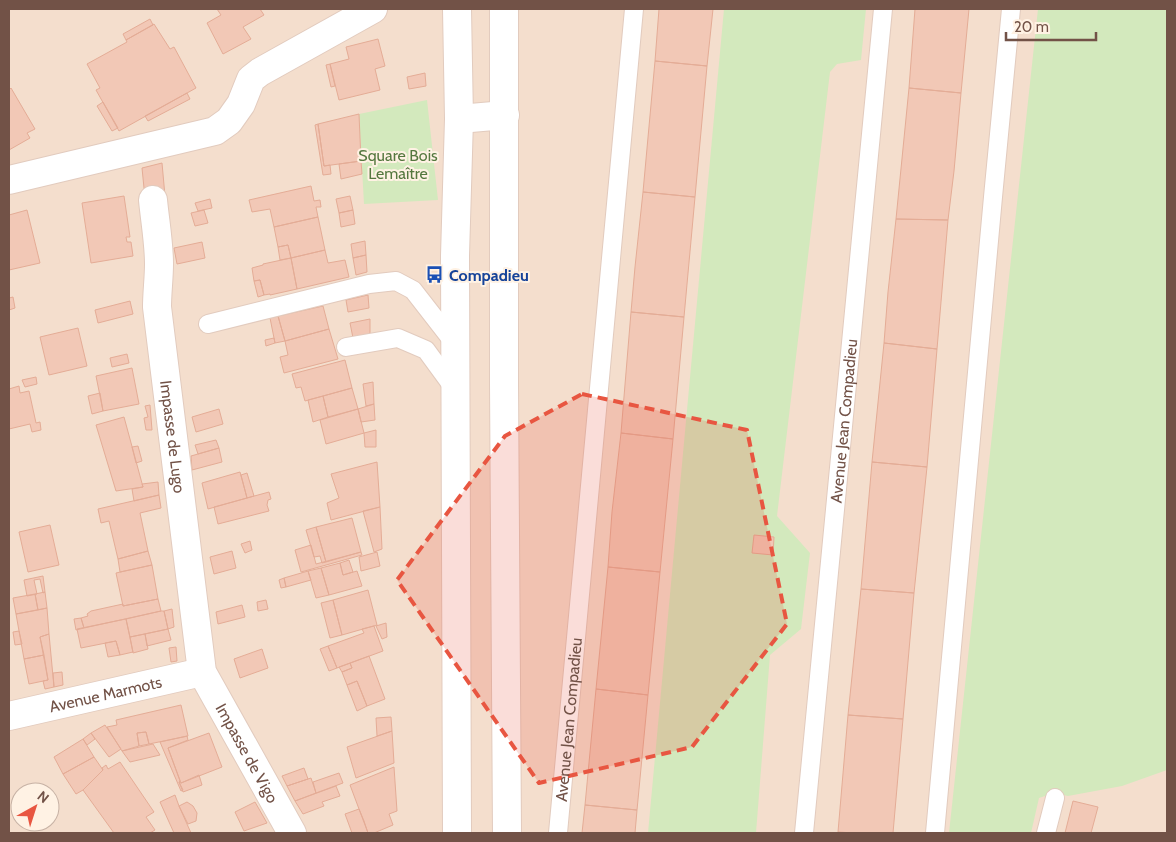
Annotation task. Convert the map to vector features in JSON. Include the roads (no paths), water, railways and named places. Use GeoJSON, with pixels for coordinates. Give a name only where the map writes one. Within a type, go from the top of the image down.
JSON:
{"type":"FeatureCollection","features":[{"type":"Feature","properties":{"kind":"street"},"geometry":{"type":"LineString","coordinates":[[9,180],[215,131],[230,121],[241,104],[251,79],[373,9]]}},
{"type":"Feature","properties":{"kind":"street"},"geometry":{"type":"LineString","coordinates":[[457,9],[459,120],[455,256],[455,344],[458,833]]}},
{"type":"Feature","properties":{"kind":"street"},"geometry":{"type":"LineString","coordinates":[[504,9],[507,833]]}},
{"type":"Feature","properties":{"kind":"street"},"geometry":{"type":"LineString","coordinates":[[459,120],[505,115]]}},
{"type":"Feature","properties":{"kind":"street","name":"Impasse de Lugo"},"geometry":{"type":"LineString","coordinates":[[153,200],[159,250],[157,307],[202,672]]}},
{"type":"Feature","properties":{"kind":"street","name":"Avenue Marmots"},"geometry":{"type":"LineString","coordinates":[[9,716],[202,672]]}},
{"type":"Feature","properties":{"kind":"street","name":"Impasse de Vigo"},"geometry":{"type":"LineString","coordinates":[[202,672],[292,833]]}},
{"type":"Feature","properties":{"kind":"lane","name":"Avenue Jean Compadieu"},"geometry":{"type":"LineString","coordinates":[[558,833],[634,9]]}},
{"type":"Feature","properties":{"kind":"lane","name":"Avenue Jean Compadieu"},"geometry":{"type":"LineString","coordinates":[[804,833],[883,9]]}},
{"type":"Feature","properties":{"kind":"lane"},"geometry":{"type":"LineString","coordinates":[[935,833],[992,197],[1012,9]]}},
{"type":"Feature","properties":{"kind":"lane"},"geometry":{"type":"LineString","coordinates":[[208,324],[369,284],[396,281],[413,290],[455,344]]}},
{"type":"Feature","properties":{"kind":"lane"},"geometry":{"type":"LineString","coordinates":[[346,347],[398,338],[426,350],[456,392]]}},
{"type":"Feature","properties":{"kind":"lane"},"geometry":{"type":"LineString","coordinates":[[1046,833],[1055,798]]}},
{"type":"Feature","properties":{"kind":"place","name":"Compadieu"},"geometry":{"type":"Point","coordinates":[435,275]}},
{"type":"Feature","properties":{"kind":"park label","name":"Square Bois Lemaître"},"geometry":{"type":"Point","coordinates":[398,164]}}]}
